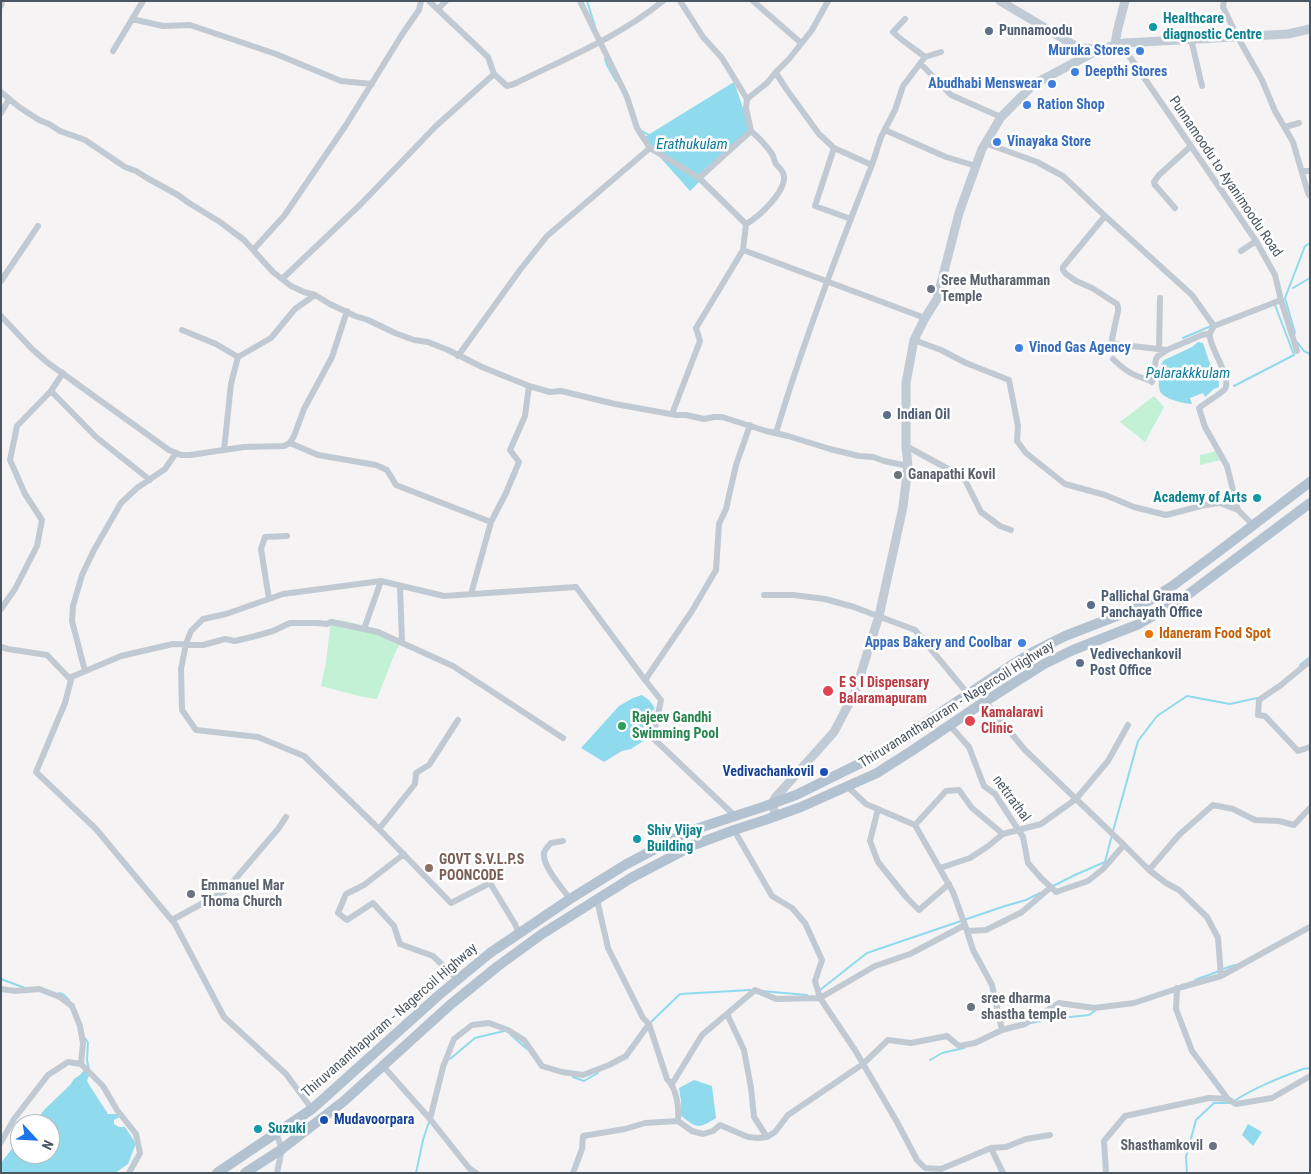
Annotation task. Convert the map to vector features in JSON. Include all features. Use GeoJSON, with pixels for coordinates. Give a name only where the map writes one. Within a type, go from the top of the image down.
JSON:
{"type":"FeatureCollection","features":[{"type":"Feature","properties":{"kind":"main road"},"geometry":{"type":"LineString","coordinates":[[1000,1],[1079,48],[1100,49]]}},
{"type":"Feature","properties":{"kind":"main road"},"geometry":{"type":"LineString","coordinates":[[1118,44],[1117,32],[1126,1]]}},
{"type":"Feature","properties":{"kind":"main road"},"geometry":{"type":"LineString","coordinates":[[776,816],[772,804],[775,798],[834,732],[855,692],[879,616],[903,507],[908,466],[906,446],[906,383],[914,340],[937,299],[959,213],[982,148],[1001,117],[1034,84],[1100,49],[1125,42],[1288,34],[1310,28]]}},
{"type":"Feature","properties":{"kind":"main road","name":"Thiruvananthapuram - Nagercoil Highway"},"geometry":{"type":"LineString","coordinates":[[217,1173],[312,1108],[490,952],[570,899],[625,865],[687,832],[796,795],[869,759],[1014,664],[1047,645],[1127,612],[1171,587],[1310,482]]}},
{"type":"Feature","properties":{"kind":"main road","name":"Thiruvananthapuram - Nagercoil Highway"},"geometry":{"type":"LineString","coordinates":[[245,1173],[282,1149],[344,1100],[450,1005],[498,966],[542,934],[631,878],[694,845],[801,807],[877,773],[1044,664],[1073,650],[1139,624],[1182,599],[1309,506]]}},
{"type":"Feature","properties":{"kind":"street"},"geometry":{"type":"LineString","coordinates":[[1,6],[2,1]]}},
{"type":"Feature","properties":{"kind":"street"},"geometry":{"type":"LineString","coordinates":[[113,51],[143,1]]}},
{"type":"Feature","properties":{"kind":"street"},"geometry":{"type":"LineString","coordinates":[[253,250],[284,216],[346,125],[419,10],[421,1]]}},
{"type":"Feature","properties":{"kind":"street"},"geometry":{"type":"LineString","coordinates":[[429,1],[488,57],[494,74],[507,86],[601,41],[647,14],[663,1]]}},
{"type":"Feature","properties":{"kind":"street"},"geometry":{"type":"LineString","coordinates":[[438,9],[446,1]]}},
{"type":"Feature","properties":{"kind":"street"},"geometry":{"type":"LineString","coordinates":[[580,1],[627,96],[637,128],[650,148],[699,178],[746,224]]}},
{"type":"Feature","properties":{"kind":"street"},"geometry":{"type":"LineString","coordinates":[[680,1],[703,37],[722,58],[747,99],[746,108],[751,131],[773,154],[776,164],[784,172],[784,180],[774,200],[753,220],[746,224]]}},
{"type":"Feature","properties":{"kind":"street"},"geometry":{"type":"LineString","coordinates":[[753,1],[801,43]]}},
{"type":"Feature","properties":{"kind":"street"},"geometry":{"type":"LineString","coordinates":[[747,99],[768,84],[789,59],[812,30],[828,1]]}},
{"type":"Feature","properties":{"kind":"street"},"geometry":{"type":"LineString","coordinates":[[1224,1],[1223,8],[1262,80],[1275,111],[1293,142],[1310,196]]}},
{"type":"Feature","properties":{"kind":"street"},"geometry":{"type":"LineString","coordinates":[[132,19],[163,26],[190,25],[276,54],[341,81],[372,84]]}},
{"type":"Feature","properties":{"kind":"street"},"geometry":{"type":"LineString","coordinates":[[905,19],[893,32],[903,42],[913,47],[925,57]]}},
{"type":"Feature","properties":{"kind":"street"},"geometry":{"type":"LineString","coordinates":[[1191,39],[1202,86]]}},
{"type":"Feature","properties":{"kind":"street","name":"Punnamoodu to Ayanimoodu Road"},"geometry":{"type":"LineString","coordinates":[[1118,44],[1256,241],[1275,275],[1297,351]]}},
{"type":"Feature","properties":{"kind":"street"},"geometry":{"type":"LineString","coordinates":[[776,433],[788,392],[881,137],[903,86],[925,57],[940,52]]}},
{"type":"Feature","properties":{"kind":"street"},"geometry":{"type":"LineString","coordinates":[[921,64],[951,95],[1001,117]]}},
{"type":"Feature","properties":{"kind":"street"},"geometry":{"type":"LineString","coordinates":[[776,73],[812,125],[834,148],[872,165]]}},
{"type":"Feature","properties":{"kind":"street"},"geometry":{"type":"LineString","coordinates":[[282,279],[361,204],[436,126],[494,74]]}},
{"type":"Feature","properties":{"kind":"street"},"geometry":{"type":"LineString","coordinates":[[1,92],[39,120],[60,131],[85,140],[125,167],[136,171],[178,195],[220,222],[244,240],[273,272],[291,286],[304,292],[315,294],[330,304],[395,333],[414,340],[428,342],[497,374],[550,392],[561,391],[614,404],[676,415],[704,419],[722,417],[830,449],[908,466]]}},
{"type":"Feature","properties":{"kind":"street"},"geometry":{"type":"LineString","coordinates":[[1,114],[9,99]]}},
{"type":"Feature","properties":{"kind":"street"},"geometry":{"type":"LineString","coordinates":[[1285,127],[1298,124]]}},
{"type":"Feature","properties":{"kind":"street"},"geometry":{"type":"LineString","coordinates":[[885,130],[946,157],[976,166]]}},
{"type":"Feature","properties":{"kind":"street"},"geometry":{"type":"LineString","coordinates":[[699,178],[751,131]]}},
{"type":"Feature","properties":{"kind":"street"},"geometry":{"type":"LineString","coordinates":[[985,143],[1037,162],[1063,176],[1192,295],[1213,324],[1210,336],[1227,383],[1223,391],[1205,403],[1199,410],[1206,427],[1228,466],[1238,510]]}},
{"type":"Feature","properties":{"kind":"street"},"geometry":{"type":"LineString","coordinates":[[1175,208],[1154,182],[1159,175],[1191,146]]}},
{"type":"Feature","properties":{"kind":"street"},"geometry":{"type":"LineString","coordinates":[[458,356],[546,236],[650,148]]}},
{"type":"Feature","properties":{"kind":"street"},"geometry":{"type":"LineString","coordinates":[[834,148],[815,206],[851,219]]}},
{"type":"Feature","properties":{"kind":"street"},"geometry":{"type":"LineString","coordinates":[[1302,171],[1310,171]]}},
{"type":"Feature","properties":{"kind":"street"},"geometry":{"type":"LineString","coordinates":[[1105,216],[1063,267],[1063,270],[1071,278],[1092,288],[1116,304],[1118,311],[1112,339],[1114,344],[1163,349],[1202,335],[1210,336]]}},
{"type":"Feature","properties":{"kind":"street"},"geometry":{"type":"LineString","coordinates":[[672,414],[700,341],[696,328],[743,250],[746,224]]}},
{"type":"Feature","properties":{"kind":"street"},"geometry":{"type":"LineString","coordinates":[[1,282],[38,226]]}},
{"type":"Feature","properties":{"kind":"street"},"geometry":{"type":"LineString","coordinates":[[1241,251],[1256,241]]}},
{"type":"Feature","properties":{"kind":"street"},"geometry":{"type":"LineString","coordinates":[[743,250],[925,318]]}},
{"type":"Feature","properties":{"kind":"street"},"geometry":{"type":"LineString","coordinates":[[224,450],[231,384],[238,357],[271,338],[295,309],[315,294]]}},
{"type":"Feature","properties":{"kind":"street"},"geometry":{"type":"LineString","coordinates":[[1113,359],[1127,371],[1150,378],[1156,359],[1163,349],[1160,298]]}},
{"type":"Feature","properties":{"kind":"street"},"geometry":{"type":"LineString","coordinates":[[1213,324],[1281,300]]}},
{"type":"Feature","properties":{"kind":"street"},"geometry":{"type":"LineString","coordinates":[[1,316],[32,349],[155,441],[181,455],[190,455],[244,447],[284,446],[290,443],[304,409],[332,357],[347,312]]}},
{"type":"Feature","properties":{"kind":"street"},"geometry":{"type":"LineString","coordinates":[[182,330],[216,344],[238,357]]}},
{"type":"Feature","properties":{"kind":"street"},"geometry":{"type":"LineString","coordinates":[[914,340],[1009,380],[1018,426],[1016,441],[1026,453],[1065,484],[1166,515],[1220,503],[1238,510],[1253,525]]}},
{"type":"Feature","properties":{"kind":"street"},"geometry":{"type":"LineString","coordinates":[[1,609],[15,589],[37,546],[42,520],[25,494],[10,460],[17,426],[51,391],[63,373]]}},
{"type":"Feature","properties":{"kind":"street"},"geometry":{"type":"LineString","coordinates":[[471,594],[490,522],[519,462],[510,450],[525,416],[529,386]]}},
{"type":"Feature","properties":{"kind":"street"},"geometry":{"type":"LineString","coordinates":[[51,391],[96,437],[150,480]]}},
{"type":"Feature","properties":{"kind":"street"},"geometry":{"type":"LineString","coordinates":[[645,680],[692,611],[716,570],[719,524],[726,509],[736,465],[750,426]]}},
{"type":"Feature","properties":{"kind":"street"},"geometry":{"type":"LineString","coordinates":[[290,443],[318,455],[376,465],[387,470],[396,485],[490,522]]}},
{"type":"Feature","properties":{"kind":"street"},"geometry":{"type":"LineString","coordinates":[[906,446],[965,480],[981,512],[1000,526],[1012,530]]}},
{"type":"Feature","properties":{"kind":"street"},"geometry":{"type":"LineString","coordinates":[[85,672],[72,621],[73,606],[82,575],[121,503],[137,488],[165,469],[176,453]]}},
{"type":"Feature","properties":{"kind":"street"},"geometry":{"type":"LineString","coordinates":[[269,599],[261,549],[265,537],[287,536]]}},
{"type":"Feature","properties":{"kind":"street"},"geometry":{"type":"LineString","coordinates":[[519,934],[490,883],[451,903],[304,756],[258,737],[196,730],[182,710],[181,669],[191,630],[203,619],[226,614],[284,594],[381,581],[444,596],[576,587],[661,700],[653,738],[735,816]]}},
{"type":"Feature","properties":{"kind":"street"},"geometry":{"type":"LineString","coordinates":[[364,628],[381,581]]}},
{"type":"Feature","properties":{"kind":"street"},"geometry":{"type":"LineString","coordinates":[[400,586],[402,642]]}},
{"type":"Feature","properties":{"kind":"street"},"geometry":{"type":"LineString","coordinates":[[764,594],[825,599],[854,607],[914,630],[968,694]]}},
{"type":"Feature","properties":{"kind":"street"},"geometry":{"type":"LineString","coordinates":[[69,678],[121,656],[173,644],[203,645],[225,639],[235,641],[273,631],[290,624],[327,624],[331,622],[378,632],[453,666],[563,738]]}},
{"type":"Feature","properties":{"kind":"street"},"geometry":{"type":"LineString","coordinates":[[1,647],[48,655],[71,680],[66,703],[36,772],[96,829],[176,924],[224,1017],[286,1074],[312,1108]]}},
{"type":"Feature","properties":{"kind":"street"},"geometry":{"type":"LineString","coordinates":[[1310,661],[1259,700],[1258,715],[1266,716],[1298,751],[1310,747]]}},
{"type":"Feature","properties":{"kind":"street"},"geometry":{"type":"LineString","coordinates":[[985,701],[1024,749],[1149,870],[1166,883],[1180,890],[1207,917],[1218,938],[1221,976]]}},
{"type":"Feature","properties":{"kind":"street"},"geometry":{"type":"LineString","coordinates":[[379,829],[415,784],[416,774],[429,765],[458,720]]}},
{"type":"Feature","properties":{"kind":"street"},"geometry":{"type":"LineString","coordinates":[[940,868],[970,858],[1003,834],[1041,824],[1076,799],[1108,761],[1128,725]]}},
{"type":"Feature","properties":{"kind":"street","name":"nettrathal"},"geometry":{"type":"LineString","coordinates":[[949,726],[969,748],[984,786],[995,794],[1023,837],[1028,862],[1051,887]]}},
{"type":"Feature","properties":{"kind":"street"},"geometry":{"type":"LineString","coordinates":[[848,787],[866,804],[916,825],[953,892],[973,950],[992,985],[1002,1030]]}},
{"type":"Feature","properties":{"kind":"street"},"geometry":{"type":"LineString","coordinates":[[916,825],[946,791],[959,790],[972,808],[1003,834]]}},
{"type":"Feature","properties":{"kind":"street"},"geometry":{"type":"LineString","coordinates":[[1149,870],[1179,835],[1213,805],[1233,809],[1255,820],[1279,821],[1294,825],[1310,808]]}},
{"type":"Feature","properties":{"kind":"street"},"geometry":{"type":"LineString","coordinates":[[878,809],[870,841],[878,862],[918,910],[949,884]]}},
{"type":"Feature","properties":{"kind":"street"},"geometry":{"type":"LineString","coordinates":[[172,920],[225,891],[286,817]]}},
{"type":"Feature","properties":{"kind":"street"},"geometry":{"type":"LineString","coordinates":[[734,830],[772,896],[792,908],[805,923],[822,960],[815,981],[820,997],[864,1064],[916,1160],[924,1170],[935,1171],[991,1148],[1006,1147],[1026,1138],[1050,1135]]}},
{"type":"Feature","properties":{"kind":"street"},"geometry":{"type":"LineString","coordinates":[[563,841],[551,843],[544,853],[545,864],[570,899]]}},
{"type":"Feature","properties":{"kind":"street"},"geometry":{"type":"LineString","coordinates":[[672,1084],[702,1035],[755,990],[776,999],[820,997],[875,966],[910,954],[932,941],[966,928],[986,930],[1022,912],[1051,887],[1056,892],[1088,882],[1103,869],[1124,845]]}},
{"type":"Feature","properties":{"kind":"street"},"geometry":{"type":"LineString","coordinates":[[404,854],[364,885],[346,894],[338,913],[347,920],[373,904],[394,926],[400,944],[433,956],[458,979]]}},
{"type":"Feature","properties":{"kind":"street"},"geometry":{"type":"LineString","coordinates":[[597,900],[608,948],[643,1018],[648,1024],[667,1079],[672,1084],[679,1109],[678,1121]]}},
{"type":"Feature","properties":{"kind":"street"},"geometry":{"type":"LineString","coordinates":[[574,1173],[582,1149],[583,1136],[625,1129],[645,1123],[678,1121],[692,1131],[704,1134],[713,1131],[720,1125],[748,1137],[767,1137],[775,1132],[788,1115],[864,1064],[888,1040],[912,1043],[947,1036],[959,1046],[975,1043],[1002,1030],[1025,1024],[1059,1003],[1094,1008],[1134,1003],[1177,988],[1221,976],[1310,927]]}},
{"type":"Feature","properties":{"kind":"street"},"geometry":{"type":"LineString","coordinates":[[1177,988],[1176,1009],[1192,1051],[1228,1099],[1236,1104],[1272,1098],[1310,1076]]}},
{"type":"Feature","properties":{"kind":"street"},"geometry":{"type":"LineString","coordinates":[[1,989],[15,991],[39,989],[60,997],[72,1006],[80,1026],[82,1043],[81,1064]]}},
{"type":"Feature","properties":{"kind":"street"},"geometry":{"type":"LineString","coordinates":[[727,1014],[744,1050],[754,1117],[767,1137]]}},
{"type":"Feature","properties":{"kind":"street"},"geometry":{"type":"LineString","coordinates":[[430,1119],[444,1066],[454,1039],[472,1025],[489,1023],[508,1030],[524,1040],[542,1066],[562,1072],[584,1075],[626,1056],[648,1024]]}},
{"type":"Feature","properties":{"kind":"street"},"geometry":{"type":"LineString","coordinates":[[1,1142],[14,1119],[48,1075],[68,1062],[81,1064],[103,1086],[117,1110],[136,1134],[140,1153],[129,1173]]}},
{"type":"Feature","properties":{"kind":"street"},"geometry":{"type":"LineString","coordinates":[[383,1066],[430,1119],[469,1168],[476,1173]]}},
{"type":"Feature","properties":{"kind":"street"},"geometry":{"type":"LineString","coordinates":[[1106,1173],[1104,1141],[1125,1116],[1209,1098],[1228,1099]]}},
{"type":"Feature","properties":{"kind":"street"},"geometry":{"type":"LineString","coordinates":[[276,1133],[282,1149],[277,1173]]}},
{"type":"Feature","properties":{"kind":"street"},"geometry":{"type":"LineString","coordinates":[[991,1148],[1003,1173]]}},
{"type":"Feature","properties":{"kind":"green space"},"geometry":{"type":"Polygon","coordinates":[[[1154,396],[1164,407],[1145,442],[1120,422],[1154,396]]]}},
{"type":"Feature","properties":{"kind":"green space"},"geometry":{"type":"Polygon","coordinates":[[[1216,451],[1221,460],[1200,465],[1200,455],[1216,451]]]}},
{"type":"Feature","properties":{"kind":"green space"},"geometry":{"type":"Polygon","coordinates":[[[331,619],[367,627],[401,642],[377,699],[321,686],[331,619]]]}},
{"type":"Feature","properties":{"kind":"water","name":"Erathukulam"},"geometry":{"type":"Polygon","coordinates":[[[734,82],[751,131],[690,191],[643,138],[734,82]]]}},
{"type":"Feature","properties":{"kind":"water","name":"Palarakkkulam"},"geometry":{"type":"Polygon","coordinates":[[[1198,342],[1203,343],[1219,382],[1219,387],[1205,397],[1203,393],[1190,398],[1192,404],[1170,399],[1162,394],[1159,387],[1162,363],[1164,360],[1192,347],[1198,342]]]}},
{"type":"Feature","properties":{"kind":"water","name":"Rajeev Gandhi Swimming Pool"},"geometry":{"type":"Polygon","coordinates":[[[642,695],[655,708],[645,723],[643,730],[645,740],[604,762],[581,748],[619,706],[642,695]]]}},
{"type":"Feature","properties":{"kind":"water"},"geometry":{"type":"Polygon","coordinates":[[[84,1070],[89,1076],[88,1083],[108,1114],[117,1114],[120,1117],[114,1120],[114,1124],[119,1127],[125,1127],[135,1142],[128,1164],[115,1173],[1,1173],[1,1163],[10,1151],[10,1164],[60,1164],[60,1114],[41,1114],[84,1070]]]}},
{"type":"Feature","properties":{"kind":"water"},"geometry":{"type":"Polygon","coordinates":[[[694,1080],[712,1086],[716,1118],[701,1126],[694,1125],[680,1115],[681,1101],[679,1088],[694,1080]]]}},
{"type":"Feature","properties":{"kind":"water"},"geometry":{"type":"Polygon","coordinates":[[[1248,1124],[1262,1132],[1253,1146],[1242,1135],[1248,1124]]]}},
{"type":"Feature","properties":{"kind":"waterway"},"geometry":{"type":"LineString","coordinates":[[587,1],[595,26]]}},
{"type":"Feature","properties":{"kind":"waterway"},"geometry":{"type":"LineString","coordinates":[[605,59],[616,81]]}},
{"type":"Feature","properties":{"kind":"waterway"},"geometry":{"type":"LineString","coordinates":[[642,131],[651,136]]}},
{"type":"Feature","properties":{"kind":"waterway"},"geometry":{"type":"LineString","coordinates":[[1295,333],[1285,298],[1305,246],[1310,243]]}},
{"type":"Feature","properties":{"kind":"waterway"},"geometry":{"type":"LineString","coordinates":[[1293,288],[1310,278]]}},
{"type":"Feature","properties":{"kind":"waterway"},"geometry":{"type":"LineString","coordinates":[[1234,386],[1294,355],[1275,305]]}},
{"type":"Feature","properties":{"kind":"waterway"},"geometry":{"type":"LineString","coordinates":[[1183,338],[1211,326]]}},
{"type":"Feature","properties":{"kind":"waterway"},"geometry":{"type":"LineString","coordinates":[[1297,342],[1304,351],[1310,354]]}},
{"type":"Feature","properties":{"kind":"waterway"},"geometry":{"type":"LineString","coordinates":[[1300,665],[1310,657]]}},
{"type":"Feature","properties":{"kind":"waterway"},"geometry":{"type":"LineString","coordinates":[[1113,831],[1138,741],[1157,716],[1187,696],[1230,704],[1257,698]]}},
{"type":"Feature","properties":{"kind":"waterway"},"geometry":{"type":"LineString","coordinates":[[1053,886],[1105,862],[1112,835]]}},
{"type":"Feature","properties":{"kind":"waterway"},"geometry":{"type":"LineString","coordinates":[[820,990],[867,953],[1026,900],[1040,893]]}},
{"type":"Feature","properties":{"kind":"waterway"},"geometry":{"type":"LineString","coordinates":[[1223,969],[1235,965]]}},
{"type":"Feature","properties":{"kind":"waterway"},"geometry":{"type":"LineString","coordinates":[[1195,980],[1219,971]]}},
{"type":"Feature","properties":{"kind":"waterway"},"geometry":{"type":"LineString","coordinates":[[1,979],[25,988]]}},
{"type":"Feature","properties":{"kind":"waterway"},"geometry":{"type":"LineString","coordinates":[[651,1022],[680,994],[750,990]]}},
{"type":"Feature","properties":{"kind":"waterway"},"geometry":{"type":"LineString","coordinates":[[762,991],[807,995]]}},
{"type":"Feature","properties":{"kind":"waterway"},"geometry":{"type":"LineString","coordinates":[[59,993],[69,1000]]}},
{"type":"Feature","properties":{"kind":"waterway"},"geometry":{"type":"LineString","coordinates":[[1031,1023],[1089,1015],[1096,1010]]}},
{"type":"Feature","properties":{"kind":"waterway"},"geometry":{"type":"LineString","coordinates":[[450,1059],[475,1038],[504,1031]]}},
{"type":"Feature","properties":{"kind":"waterway"},"geometry":{"type":"LineString","coordinates":[[510,1034],[527,1049]]}},
{"type":"Feature","properties":{"kind":"waterway"},"geometry":{"type":"LineString","coordinates":[[85,1038],[88,1043],[87,1060],[89,1070]]}},
{"type":"Feature","properties":{"kind":"waterway"},"geometry":{"type":"LineString","coordinates":[[930,1060],[942,1053],[964,1048]]}},
{"type":"Feature","properties":{"kind":"waterway"},"geometry":{"type":"LineString","coordinates":[[1234,1101],[1268,1083],[1310,1068]]}},
{"type":"Feature","properties":{"kind":"waterway"},"geometry":{"type":"LineString","coordinates":[[573,1077],[584,1081],[598,1073]]}},
{"type":"Feature","properties":{"kind":"waterway"},"geometry":{"type":"LineString","coordinates":[[1187,1173],[1186,1157],[1196,1120],[1214,1103],[1230,1103]]}},
{"type":"Feature","properties":{"kind":"waterway"},"geometry":{"type":"LineString","coordinates":[[416,1173],[429,1122]]}},
{"type":"Feature","properties":{"kind":"place","name":"Healthcare diagnostic Centre"},"geometry":{"type":"Point","coordinates":[1153,27]}},
{"type":"Feature","properties":{"kind":"place","name":"Punnamoodu"},"geometry":{"type":"Point","coordinates":[989,31]}},
{"type":"Feature","properties":{"kind":"place","name":"Muruka Stores"},"geometry":{"type":"Point","coordinates":[1140,51]}},
{"type":"Feature","properties":{"kind":"place","name":"Deepthi Stores"},"geometry":{"type":"Point","coordinates":[1075,72]}},
{"type":"Feature","properties":{"kind":"place","name":"Abudhabi Menswear"},"geometry":{"type":"Point","coordinates":[1052,84]}},
{"type":"Feature","properties":{"kind":"place","name":"Ration Shop"},"geometry":{"type":"Point","coordinates":[1027,105]}},
{"type":"Feature","properties":{"kind":"place","name":"Vinayaka Store"},"geometry":{"type":"Point","coordinates":[997,142]}},
{"type":"Feature","properties":{"kind":"place","name":"Sree Mutharamman Temple"},"geometry":{"type":"Point","coordinates":[931,289]}},
{"type":"Feature","properties":{"kind":"place","name":"Vinod Gas Agency"},"geometry":{"type":"Point","coordinates":[1019,348]}},
{"type":"Feature","properties":{"kind":"place","name":"Indian Oil"},"geometry":{"type":"Point","coordinates":[887,415]}},
{"type":"Feature","properties":{"kind":"place","name":"Ganapathi Kovil"},"geometry":{"type":"Point","coordinates":[898,475]}},
{"type":"Feature","properties":{"kind":"place","name":"Academy of Arts"},"geometry":{"type":"Point","coordinates":[1257,498]}},
{"type":"Feature","properties":{"kind":"place","name":"Pallichal Grama Panchayath Office"},"geometry":{"type":"Point","coordinates":[1091,605]}},
{"type":"Feature","properties":{"kind":"place","name":"Idaneram Food Spot"},"geometry":{"type":"Point","coordinates":[1149,634]}},
{"type":"Feature","properties":{"kind":"place","name":"Appas Bakery and Coolbar"},"geometry":{"type":"Point","coordinates":[1022,643]}},
{"type":"Feature","properties":{"kind":"place","name":"Vedivechankovil Post Office"},"geometry":{"type":"Point","coordinates":[1080,663]}},
{"type":"Feature","properties":{"kind":"place","name":"E S I Dispensary Balaramapuram"},"geometry":{"type":"Point","coordinates":[828,691]}},
{"type":"Feature","properties":{"kind":"place","name":"Kamalaravi Clinic"},"geometry":{"type":"Point","coordinates":[970,721]}},
{"type":"Feature","properties":{"kind":"place","name":"Rajeev Gandhi Swimming Pool"},"geometry":{"type":"Point","coordinates":[622,726]}},
{"type":"Feature","properties":{"kind":"place","name":"Vedivachankovil"},"geometry":{"type":"Point","coordinates":[824,772]}},
{"type":"Feature","properties":{"kind":"place","name":"Shiv Vijay Building"},"geometry":{"type":"Point","coordinates":[637,839]}},
{"type":"Feature","properties":{"kind":"place","name":"GOVT S.V.L.P.S POONCODE"},"geometry":{"type":"Point","coordinates":[429,868]}},
{"type":"Feature","properties":{"kind":"place","name":"Emmanuel Mar Thoma Church"},"geometry":{"type":"Point","coordinates":[191,894]}},
{"type":"Feature","properties":{"kind":"place","name":"sree dharma shastha temple"},"geometry":{"type":"Point","coordinates":[971,1007]}},
{"type":"Feature","properties":{"kind":"place","name":"Mudavoorpara"},"geometry":{"type":"Point","coordinates":[324,1120]}},
{"type":"Feature","properties":{"kind":"place","name":"Suzuki"},"geometry":{"type":"Point","coordinates":[258,1129]}},
{"type":"Feature","properties":{"kind":"place","name":"Shasthamkovil"},"geometry":{"type":"Point","coordinates":[1213,1146]}}]}
